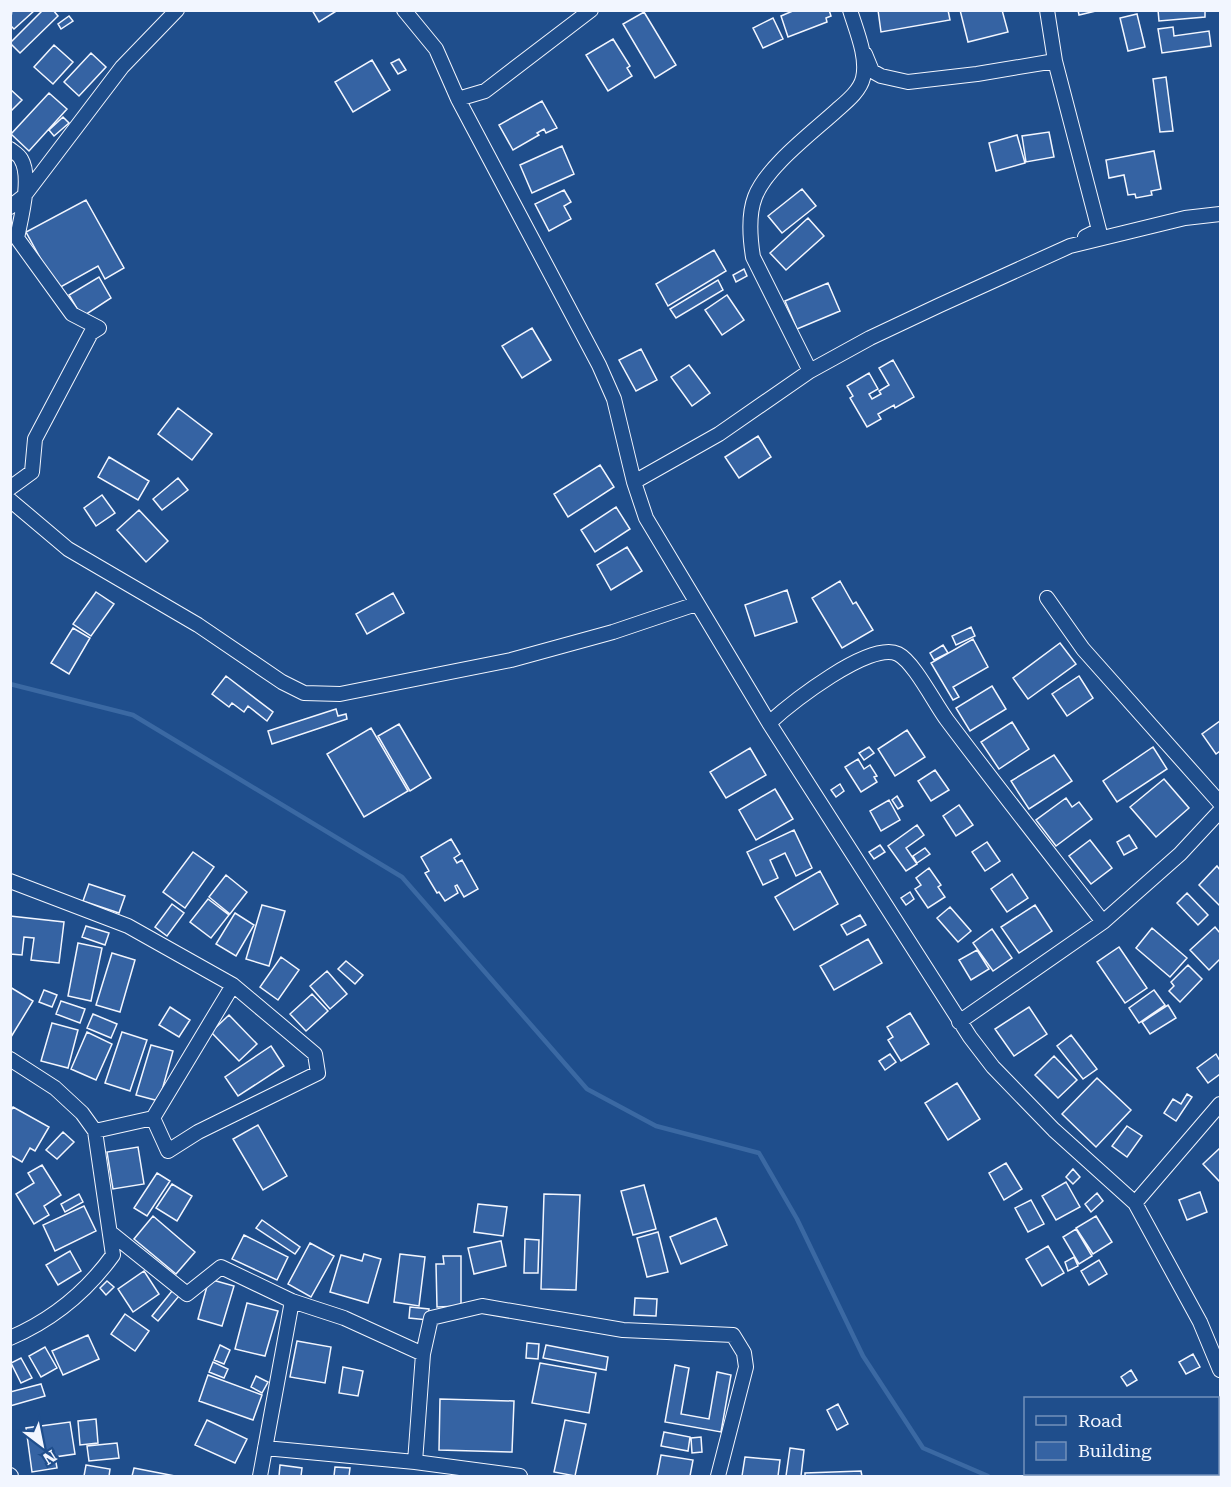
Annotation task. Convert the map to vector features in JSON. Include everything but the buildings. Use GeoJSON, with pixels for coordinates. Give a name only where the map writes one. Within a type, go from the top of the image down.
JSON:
{"type":"FeatureCollection","features":[{"type":"Feature","properties":{"kind":"street"},"geometry":{"type":"LineString","coordinates":[[10,207],[24,196],[122,68],[177,10]]}},
{"type":"Feature","properties":{"kind":"street"},"geometry":{"type":"LineString","coordinates":[[404,10],[436,49],[458,99],[599,365],[614,399],[634,482],[646,518],[696,604],[959,1022],[993,1067],[1054,1130],[1135,1203],[1200,1322],[1221,1370]]}},
{"type":"Feature","properties":{"kind":"street"},"geometry":{"type":"LineString","coordinates":[[458,99],[485,91],[591,10]]}},
{"type":"Feature","properties":{"kind":"street"},"geometry":{"type":"LineString","coordinates":[[850,10],[859,41],[872,71],[881,76],[908,82],[977,74],[1055,61]]}},
{"type":"Feature","properties":{"kind":"street"},"geometry":{"type":"LineString","coordinates":[[1047,10],[1055,61],[1099,230],[1105,233],[1117,227],[1120,234]]}},
{"type":"Feature","properties":{"kind":"street"},"geometry":{"type":"LineString","coordinates":[[810,372],[753,257],[752,208],[758,190],[775,167],[853,96],[863,79],[859,41]]}},
{"type":"Feature","properties":{"kind":"street"},"geometry":{"type":"LineString","coordinates":[[10,149],[21,158],[25,172],[24,196],[14,236],[72,314],[99,328],[91,333],[35,439],[32,472],[10,488]]}},
{"type":"Feature","properties":{"kind":"street"},"geometry":{"type":"LineString","coordinates":[[1070,246],[1185,218],[1221,214]]}},
{"type":"Feature","properties":{"kind":"street"},"geometry":{"type":"LineString","coordinates":[[634,482],[719,435],[810,372],[870,338],[1070,246],[1099,230]]}},
{"type":"Feature","properties":{"kind":"street"},"geometry":{"type":"LineString","coordinates":[[10,500],[68,549],[198,625],[282,682],[304,693],[340,694],[511,660],[613,632],[696,604]]}},
{"type":"Feature","properties":{"kind":"street"},"geometry":{"type":"LineString","coordinates":[[1047,598],[1083,649],[1221,803]]}},
{"type":"Feature","properties":{"kind":"street"},"geometry":{"type":"LineString","coordinates":[[769,723],[794,701],[863,658],[882,652],[898,654],[914,670],[945,717],[1103,922]]}},
{"type":"Feature","properties":{"kind":"street"},"geometry":{"type":"LineString","coordinates":[[959,1022],[1103,922],[1180,854],[1221,811]]}},
{"type":"Feature","properties":{"kind":"street"},"geometry":{"type":"LineString","coordinates":[[10,880],[128,926],[233,985],[315,1054],[318,1073],[198,1132],[168,1151],[153,1118]]}},
{"type":"Feature","properties":{"kind":"street"},"geometry":{"type":"LineString","coordinates":[[95,1131],[153,1118],[233,985]]}},
{"type":"Feature","properties":{"kind":"street"},"geometry":{"type":"LineString","coordinates":[[10,1059],[55,1088],[82,1113],[95,1131],[113,1254],[98,1276],[69,1302],[33,1328],[10,1338]]}},
{"type":"Feature","properties":{"kind":"street"},"geometry":{"type":"LineString","coordinates":[[1135,1203],[1221,1104]]}},
{"type":"Feature","properties":{"kind":"street"},"geometry":{"type":"LineString","coordinates":[[111,1233],[187,1294],[221,1267],[292,1301],[344,1318],[423,1354]]}},
{"type":"Feature","properties":{"kind":"street"},"geometry":{"type":"LineString","coordinates":[[260,1476],[292,1301]]}},
{"type":"Feature","properties":{"kind":"street"},"geometry":{"type":"LineString","coordinates":[[415,1462],[423,1354],[431,1318],[482,1306],[623,1330],[733,1335],[744,1353],[746,1367],[718,1476]]}},
{"type":"Feature","properties":{"kind":"street"},"geometry":{"type":"LineString","coordinates":[[265,1448],[415,1462],[520,1476]]}},
{"type":"Feature","properties":{"kind":"waterway"},"geometry":{"type":"LineString","coordinates":[[10,684],[133,715],[402,877],[587,1089],[656,1126],[759,1153],[797,1219],[863,1356],[923,1448],[988,1476]]}}]}
